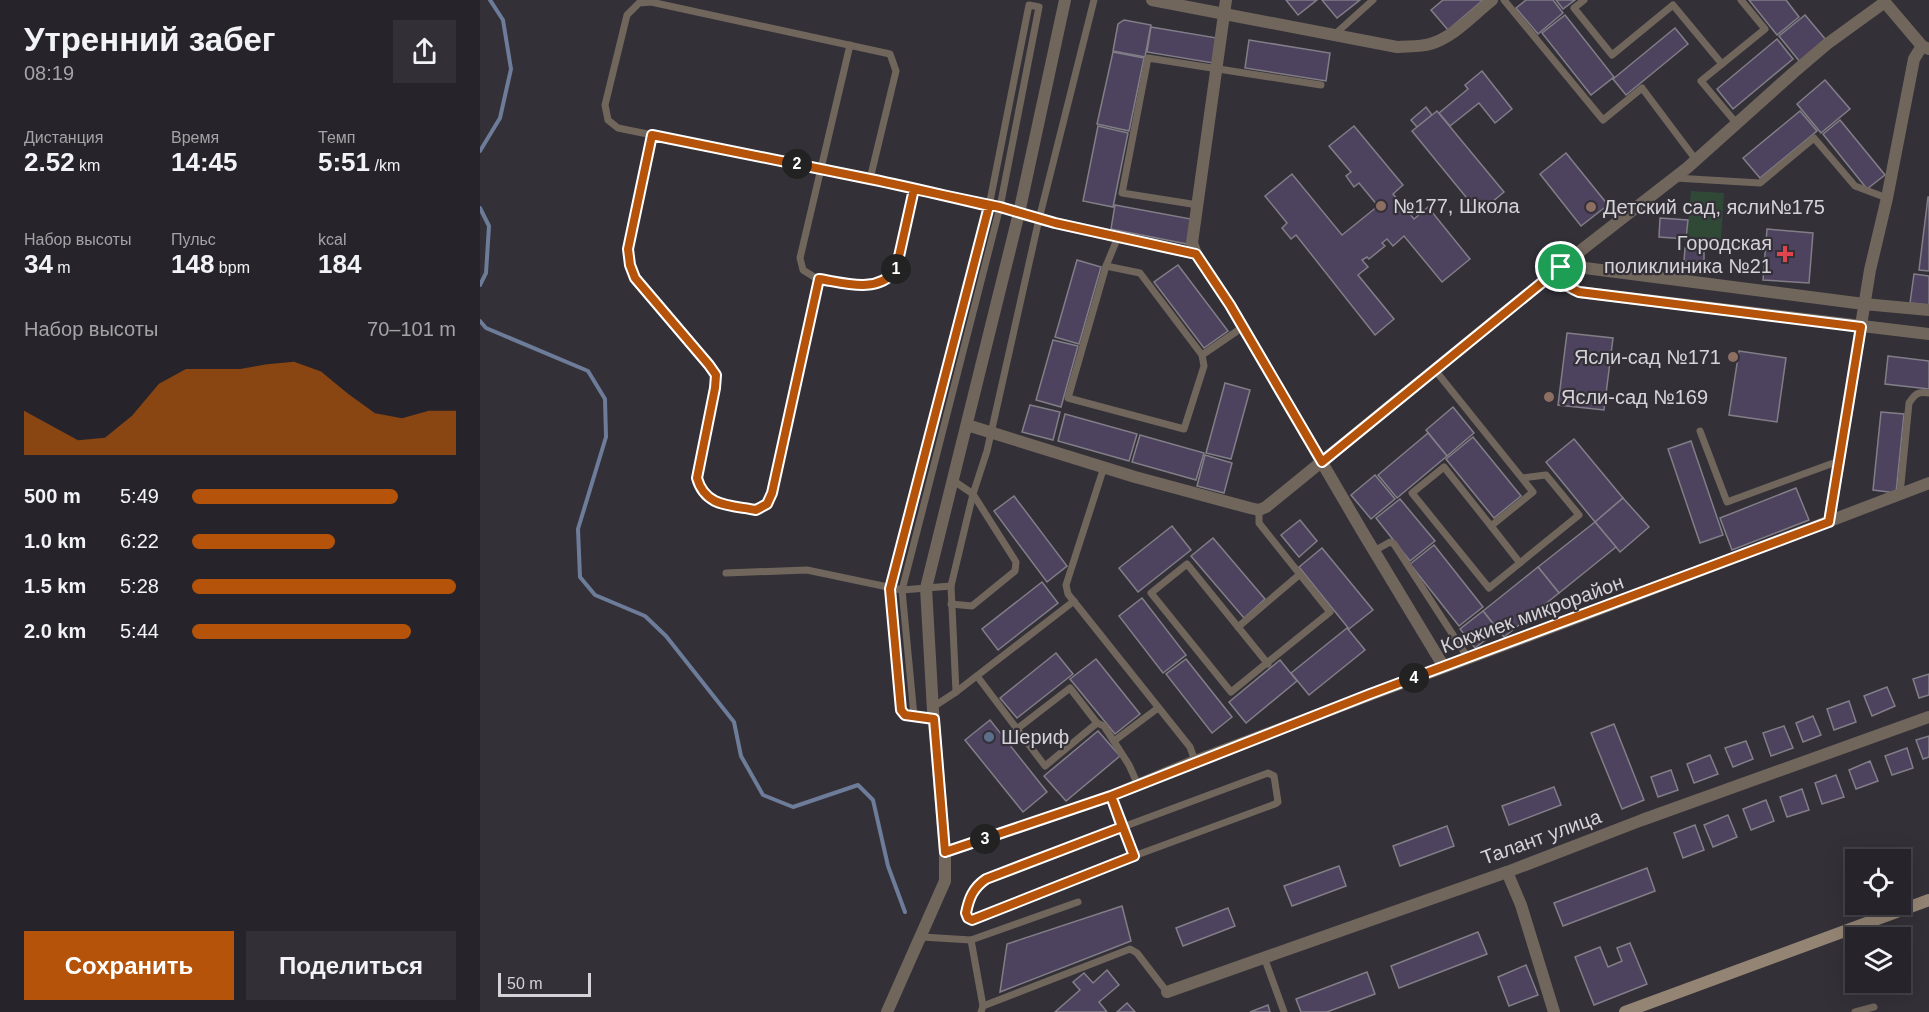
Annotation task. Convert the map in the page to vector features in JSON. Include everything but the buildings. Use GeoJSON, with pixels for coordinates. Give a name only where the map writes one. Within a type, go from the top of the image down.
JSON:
{"type":"FeatureCollection","features":[{"type":"Feature","properties":{"kind":"main road"},"geometry":{"type":"LineString","coordinates":[[1625,1012],[1929,900]]}},
{"type":"Feature","properties":{"kind":"street"},"geometry":{"type":"LineString","coordinates":[[887,1012],[945,882],[945,852],[933,713],[926,588],[1019,213],[1065,0]]}},
{"type":"Feature","properties":{"kind":"street"},"geometry":{"type":"LineString","coordinates":[[1152,0],[1397,47],[1429,45],[1454,32],[1492,0]]}},
{"type":"Feature","properties":{"kind":"street"},"geometry":{"type":"LineString","coordinates":[[1226,0],[1192,243],[1196,254],[1243,327],[1444,667]]}},
{"type":"Feature","properties":{"kind":"street"},"geometry":{"type":"LineString","coordinates":[[967,426],[1259,510],[1266,507],[1565,263],[1675,178],[1827,44],[1884,1],[1925,47],[1914,59],[1887,198],[1870,270],[1829,522]]}},
{"type":"Feature","properties":{"kind":"street"},"geometry":{"type":"LineString","coordinates":[[1019,213],[1196,254]]}},
{"type":"Feature","properties":{"kind":"street"},"geometry":{"type":"LineString","coordinates":[[1565,263],[1586,268],[1864,304],[1929,310]]}},
{"type":"Feature","properties":{"kind":"street"},"geometry":{"type":"LineString","coordinates":[[1565,263],[1561,278],[1566,287],[1579,292],[1929,334]]}},
{"type":"Feature","properties":{"kind":"street","name":"Кокжиек микрорайон"},"geometry":{"type":"LineString","coordinates":[[945,852],[1111,796],[1929,483]]}},
{"type":"Feature","properties":{"kind":"street","name":"Талант улица"},"geometry":{"type":"LineString","coordinates":[[1167,992],[1507,872],[1642,820],[1929,717]]}},
{"type":"Feature","properties":{"kind":"street"},"geometry":{"type":"LineString","coordinates":[[1507,872],[1521,905],[1554,1012]]}},
{"type":"Feature","properties":{"kind":"lane"},"geometry":{"type":"LineString","coordinates":[[956,692],[951,586],[973,494],[987,451],[989,433],[1039,219],[1094,0]]}},
{"type":"Feature","properties":{"kind":"lane"},"geometry":{"type":"LineString","coordinates":[[1332,36],[1373,0]]}},
{"type":"Feature","properties":{"kind":"lane"},"geometry":{"type":"LineString","coordinates":[[1504,0],[1603,120],[1642,88],[1696,160]]}},
{"type":"Feature","properties":{"kind":"lane"},"geometry":{"type":"LineString","coordinates":[[1584,0],[1574,8],[1612,55],[1676,2],[1722,64]]}},
{"type":"Feature","properties":{"kind":"lane"},"geometry":{"type":"LineString","coordinates":[[1737,124],[1701,81],[1765,29],[1741,0]]}},
{"type":"Feature","properties":{"kind":"lane"},"geometry":{"type":"LineString","coordinates":[[870,179],[896,70],[890,54],[651,2],[639,3],[627,15],[605,105],[608,120],[618,128],[870,179],[1019,213]]}},
{"type":"Feature","properties":{"kind":"lane"},"geometry":{"type":"LineString","coordinates":[[914,716],[902,590],[1000,207],[1039,7],[1029,5],[989,206],[890,589],[901,710],[905,715],[914,716],[933,713],[956,692],[1074,601]]}},
{"type":"Feature","properties":{"kind":"lane"},"geometry":{"type":"LineString","coordinates":[[849,45],[800,258],[803,270],[819,279],[861,285],[875,285],[889,278],[896,270],[914,189]]}},
{"type":"Feature","properties":{"kind":"lane"},"geometry":{"type":"LineString","coordinates":[[1198,205],[1122,193],[1148,58],[1321,85]]}},
{"type":"Feature","properties":{"kind":"lane"},"geometry":{"type":"LineString","coordinates":[[652,135],[628,249],[630,265],[635,278],[716,375],[697,478],[700,489],[707,498],[715,502],[756,510],[767,504],[772,493],[819,279]]}},
{"type":"Feature","properties":{"kind":"lane"},"geometry":{"type":"LineString","coordinates":[[1675,178],[1760,183],[1814,138],[1855,186],[1887,198]]}},
{"type":"Feature","properties":{"kind":"lane"},"geometry":{"type":"LineString","coordinates":[[1106,266],[1140,273],[1202,355],[1204,366],[1184,429],[1068,398],[1106,266],[1118,237]]}},
{"type":"Feature","properties":{"kind":"lane"},"geometry":{"type":"LineString","coordinates":[[1202,355],[1243,327]]}},
{"type":"Feature","properties":{"kind":"lane"},"geometry":{"type":"LineString","coordinates":[[1435,370],[1533,492],[1491,526]]}},
{"type":"Feature","properties":{"kind":"lane"},"geometry":{"type":"LineString","coordinates":[[1900,494],[1909,403],[1914,395],[1922,392],[1929,393]]}},
{"type":"Feature","properties":{"kind":"lane"},"geometry":{"type":"LineString","coordinates":[[1700,431],[1727,502],[1840,460]]}},
{"type":"Feature","properties":{"kind":"lane"},"geometry":{"type":"LineString","coordinates":[[1104,467],[1066,585],[1068,594],[1190,747],[1196,762]]}},
{"type":"Feature","properties":{"kind":"lane"},"geometry":{"type":"LineString","coordinates":[[1520,563],[1444,467],[1412,493],[1490,588],[1579,515],[1546,475],[1522,478]]}},
{"type":"Feature","properties":{"kind":"lane"},"geometry":{"type":"LineString","coordinates":[[951,604],[972,606],[1015,571],[1016,562],[973,494],[954,481]]}},
{"type":"Feature","properties":{"kind":"lane"},"geometry":{"type":"LineString","coordinates":[[1259,510],[1259,523],[1330,612],[1268,664],[1231,692],[1151,593],[1187,564],[1268,664]]}},
{"type":"Feature","properties":{"kind":"lane"},"geometry":{"type":"LineString","coordinates":[[1374,551],[1390,543],[1394,544],[1468,658]]}},
{"type":"Feature","properties":{"kind":"lane"},"geometry":{"type":"LineString","coordinates":[[726,573],[807,570],[890,589],[951,586]]}},
{"type":"Feature","properties":{"kind":"lane"},"geometry":{"type":"LineString","coordinates":[[1238,627],[1299,575]]}},
{"type":"Feature","properties":{"kind":"lane"},"geometry":{"type":"LineString","coordinates":[[977,676],[1045,766],[1097,723]]}},
{"type":"Feature","properties":{"kind":"lane"},"geometry":{"type":"LineString","coordinates":[[1017,729],[1070,688],[1097,723],[1104,726],[1129,765],[1138,785]]}},
{"type":"Feature","properties":{"kind":"lane"},"geometry":{"type":"LineString","coordinates":[[1114,741],[1158,708]]}},
{"type":"Feature","properties":{"kind":"lane"},"geometry":{"type":"LineString","coordinates":[[1268,773],[1274,777],[1279,800],[1275,804],[1134,856],[975,919],[968,918],[966,913],[972,891],[986,879],[1268,773]]}},
{"type":"Feature","properties":{"kind":"lane"},"geometry":{"type":"LineString","coordinates":[[1111,796],[1134,856]]}},
{"type":"Feature","properties":{"kind":"lane"},"geometry":{"type":"LineString","coordinates":[[922,936],[971,940],[1078,902]]}},
{"type":"Feature","properties":{"kind":"lane"},"geometry":{"type":"LineString","coordinates":[[971,940],[982,1009],[1130,949],[1137,953],[1167,992]]}},
{"type":"Feature","properties":{"kind":"lane"},"geometry":{"type":"LineString","coordinates":[[1264,957],[1284,1012]]}},
{"type":"Feature","properties":{"kind":"lane"},"geometry":{"type":"LineString","coordinates":[[1855,1012],[1874,1007]]}},
{"type":"Feature","properties":{"kind":"green space"},"geometry":{"type":"Polygon","coordinates":[[[1691,191],[1724,193],[1721,239],[1687,237],[1691,191]]]}},
{"type":"Feature","properties":{"kind":"waterway"},"geometry":{"type":"LineString","coordinates":[[480,151],[500,118],[511,69],[503,20],[490,0]]}},
{"type":"Feature","properties":{"kind":"waterway"},"geometry":{"type":"LineString","coordinates":[[480,208],[489,226],[486,273],[480,285]]}},
{"type":"Feature","properties":{"kind":"waterway"},"geometry":{"type":"LineString","coordinates":[[480,321],[486,328],[588,371],[605,399],[606,437],[578,529],[580,577],[595,595],[645,616],[666,636],[734,722],[741,756],[763,795],[793,807],[858,785],[873,800],[888,866],[905,912]]}},
{"type":"Feature","properties":{"kind":"place","name":"№177, Школа"},"geometry":{"type":"Point","coordinates":[1381,206]}},
{"type":"Feature","properties":{"kind":"place","name":"Детский сад, ясли№175"},"geometry":{"type":"Point","coordinates":[1591,207]}},
{"type":"Feature","properties":{"kind":"place","name":"Городская поликлиника №21"},"geometry":{"type":"Point","coordinates":[1785,254]}},
{"type":"Feature","properties":{"kind":"place","name":"Ясли-сад №171"},"geometry":{"type":"Point","coordinates":[1733,357]}},
{"type":"Feature","properties":{"kind":"place","name":"Ясли-сад №169"},"geometry":{"type":"Point","coordinates":[1549,397]}},
{"type":"Feature","properties":{"kind":"place","name":"Шериф"},"geometry":{"type":"Point","coordinates":[989,737]}},
{"type":"Feature","properties":{"kind":"route"},"geometry":{"type":"LineString","coordinates":[[1561,267],[1322,462],[1230,305],[1196,254],[1055,223],[1000,207],[914,189],[896,270],[889,278],[875,285],[819,279],[772,493],[767,504],[756,510],[715,502],[707,498],[700,489],[697,478],[716,375],[635,278],[630,265],[628,249],[652,135],[870,179],[884,182],[914,189],[989,206],[890,589],[901,710],[905,715],[934,719],[945,852],[1111,796],[1122,827],[986,879],[972,891],[969,899],[966,913],[972,920],[1134,856],[1111,796],[1370,694],[1829,522],[1835,497],[1861,327],[1579,292],[1566,287],[1561,278],[1561,267]]}}]}
